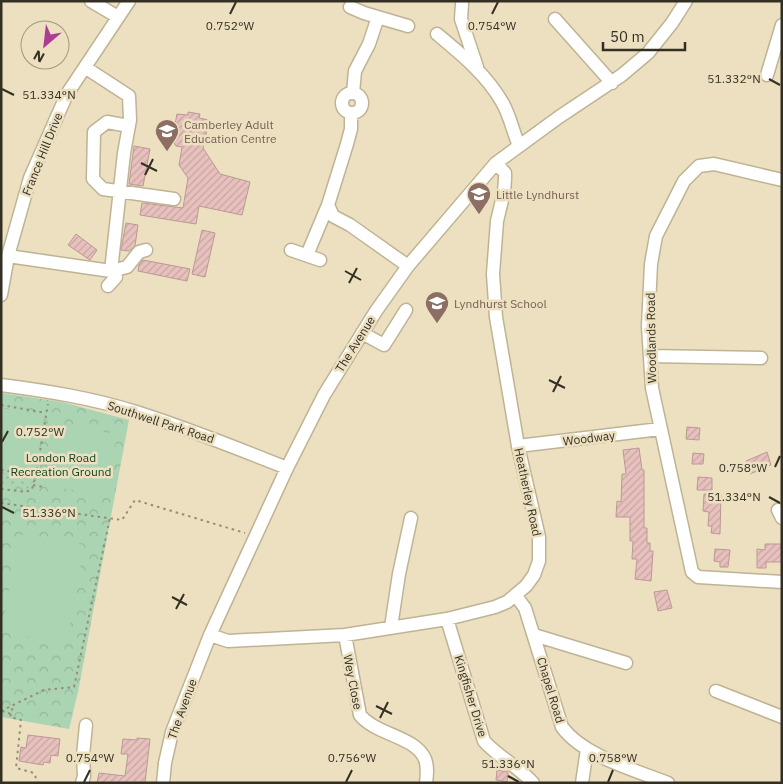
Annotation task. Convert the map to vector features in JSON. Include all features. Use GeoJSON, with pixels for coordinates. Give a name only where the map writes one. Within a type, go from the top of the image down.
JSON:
{"type":"FeatureCollection","features":[{"type":"Feature","properties":{"kind":"street"},"geometry":{"type":"LineString","coordinates":[[91,1],[118,17]]}},
{"type":"Feature","properties":{"kind":"street","name":"France Hill Drive"},"geometry":{"type":"LineString","coordinates":[[2,289],[8,256],[30,178],[67,94],[129,1]]}},
{"type":"Feature","properties":{"kind":"street","name":"The Avenue"},"geometry":{"type":"LineString","coordinates":[[163,783],[165,763],[172,732],[210,635],[287,468],[324,395],[362,333],[408,266],[496,163],[612,83],[648,52],[672,23],[686,1]]}},
{"type":"Feature","properties":{"kind":"street"},"geometry":{"type":"LineString","coordinates":[[462,4],[461,19],[478,70]]}},
{"type":"Feature","properties":{"kind":"street"},"geometry":{"type":"LineString","coordinates":[[350,7],[408,26]]}},
{"type":"Feature","properties":{"kind":"street"},"geometry":{"type":"LineString","coordinates":[[307,255],[328,205],[351,129],[351,113],[357,111],[361,106],[361,98],[353,93],[355,71],[369,44],[378,17]]}},
{"type":"Feature","properties":{"kind":"street"},"geometry":{"type":"LineString","coordinates":[[555,19],[612,83]]}},
{"type":"Feature","properties":{"kind":"street"},"geometry":{"type":"LineString","coordinates":[[767,75],[782,25]]}},
{"type":"Feature","properties":{"kind":"street"},"geometry":{"type":"LineString","coordinates":[[436,34],[487,80],[503,103],[519,146]]}},
{"type":"Feature","properties":{"kind":"street"},"geometry":{"type":"LineString","coordinates":[[86,68],[129,96],[129,126],[111,271],[116,277],[108,286]]}},
{"type":"Feature","properties":{"kind":"street"},"geometry":{"type":"LineString","coordinates":[[129,126],[107,122],[94,132],[93,179],[104,189],[174,199]]}},
{"type":"Feature","properties":{"kind":"street","name":"Heatherley Road"},"geometry":{"type":"LineString","coordinates":[[210,635],[228,641],[345,635],[447,619],[495,607],[516,596],[534,575],[540,552],[536,521],[518,446],[502,356],[494,291],[493,274],[497,221],[505,179],[502,169],[496,163]]}},
{"type":"Feature","properties":{"kind":"street","name":"Woodlands Road"},"geometry":{"type":"LineString","coordinates":[[782,180],[714,164],[699,166],[684,180],[656,236],[651,264],[648,326],[652,388],[692,572],[698,577],[782,582]]}},
{"type":"Feature","properties":{"kind":"street"},"geometry":{"type":"LineString","coordinates":[[328,205],[332,216],[350,225],[408,266]]}},
{"type":"Feature","properties":{"kind":"street"},"geometry":{"type":"LineString","coordinates":[[8,256],[111,271],[127,267],[139,252],[146,250]]}},
{"type":"Feature","properties":{"kind":"street"},"geometry":{"type":"LineString","coordinates":[[291,250],[320,260]]}},
{"type":"Feature","properties":{"kind":"street"},"geometry":{"type":"LineString","coordinates":[[362,333],[384,345],[406,310]]}},
{"type":"Feature","properties":{"kind":"street"},"geometry":{"type":"LineString","coordinates":[[650,356],[761,358]]}},
{"type":"Feature","properties":{"kind":"street","name":"Southwell Park Road"},"geometry":{"type":"LineString","coordinates":[[1,385],[49,392],[136,412],[203,435],[287,468]]}},
{"type":"Feature","properties":{"kind":"street","name":"Woodway"},"geometry":{"type":"LineString","coordinates":[[518,446],[660,429]]}},
{"type":"Feature","properties":{"kind":"street"},"geometry":{"type":"LineString","coordinates":[[391,628],[399,574],[412,518]]}},
{"type":"Feature","properties":{"kind":"street","name":"Chapel Road"},"geometry":{"type":"LineString","coordinates":[[516,596],[525,608],[562,727],[569,737],[587,749],[668,783]]}},
{"type":"Feature","properties":{"kind":"street","name":"Kingfisher Drive"},"geometry":{"type":"LineString","coordinates":[[447,619],[484,741],[523,772],[533,783]]}},
{"type":"Feature","properties":{"kind":"street","name":"Wey Close"},"geometry":{"type":"LineString","coordinates":[[345,635],[360,715],[374,727],[409,743],[424,757],[427,768],[426,783]]}},
{"type":"Feature","properties":{"kind":"street"},"geometry":{"type":"LineString","coordinates":[[534,635],[626,663]]}},
{"type":"Feature","properties":{"kind":"street"},"geometry":{"type":"LineString","coordinates":[[716,692],[782,717]]}},
{"type":"Feature","properties":{"kind":"street"},"geometry":{"type":"LineString","coordinates":[[82,783],[86,725]]}},
{"type":"Feature","properties":{"kind":"street"},"geometry":{"type":"LineString","coordinates":[[582,783],[587,749]]}},
{"type":"Feature","properties":{"kind":"path"},"geometry":{"type":"LineString","coordinates":[[1,489],[26,492],[32,489],[36,475],[49,392]]}},
{"type":"Feature","properties":{"kind":"path"},"geometry":{"type":"LineString","coordinates":[[1,405],[46,412]]}},
{"type":"Feature","properties":{"kind":"path"},"geometry":{"type":"LineString","coordinates":[[1,470],[36,475]]}},
{"type":"Feature","properties":{"kind":"path"},"geometry":{"type":"LineString","coordinates":[[33,485],[44,487]]}},
{"type":"Feature","properties":{"kind":"path"},"geometry":{"type":"LineString","coordinates":[[1,503],[122,520],[134,500],[256,536]]}},
{"type":"Feature","properties":{"kind":"path"},"geometry":{"type":"LineString","coordinates":[[1,711],[44,690],[74,687],[110,518]]}},
{"type":"Feature","properties":{"kind":"path"},"geometry":{"type":"LineString","coordinates":[[13,706],[10,717],[21,720],[16,768],[34,772],[38,783]]}},
{"type":"Feature","properties":{"kind":"path"},"geometry":{"type":"LineString","coordinates":[[1,711],[11,714]]}},
{"type":"Feature","properties":{"kind":"green space","name":"London Road Recreation Ground"},"geometry":{"type":"Polygon","coordinates":[[[1,393],[62,402],[129,420],[78,692],[69,729],[1,717],[1,393]]]}},
{"type":"Feature","properties":{"kind":"green space"},"geometry":{"type":"Polygon","coordinates":[[[1,408],[44,415],[34,478],[1,472],[1,408]]]}},
{"type":"Feature","properties":{"kind":"green space"},"geometry":{"type":"Polygon","coordinates":[[[55,425],[117,434],[108,495],[46,486],[55,425]]]}},
{"type":"Feature","properties":{"kind":"green space"},"geometry":{"type":"Polygon","coordinates":[[[1,471],[34,478],[30,489],[1,484],[1,471]]]}},
{"type":"Feature","properties":{"kind":"green space"},"geometry":{"type":"Polygon","coordinates":[[[18,534],[84,545],[67,644],[2,632],[18,534]]]}},
{"type":"Feature","properties":{"kind":"building"},"geometry":{"type":"Polygon","coordinates":[[[188,112],[200,114],[199,118],[209,120],[203,148],[220,174],[250,182],[242,215],[199,206],[196,224],[140,215],[142,203],[183,208],[188,178],[179,165],[182,147],[176,146],[172,140],[174,133],[168,132],[170,124],[175,124],[177,114],[188,115],[188,112]]]}},
{"type":"Feature","properties":{"kind":"building"},"geometry":{"type":"Polygon","coordinates":[[[134,146],[150,149],[143,186],[129,184],[134,146]]]}},
{"type":"Feature","properties":{"kind":"building"},"geometry":{"type":"Polygon","coordinates":[[[126,223],[138,225],[135,246],[129,251],[121,250],[126,223]]]}},
{"type":"Feature","properties":{"kind":"building"},"geometry":{"type":"Polygon","coordinates":[[[202,230],[215,233],[205,277],[192,274],[202,230]]]}},
{"type":"Feature","properties":{"kind":"building"},"geometry":{"type":"Polygon","coordinates":[[[76,234],[97,250],[90,260],[68,245],[76,234]]]}},
{"type":"Feature","properties":{"kind":"building"},"geometry":{"type":"Polygon","coordinates":[[[143,260],[190,269],[187,281],[138,271],[139,265],[143,260]]]}},
{"type":"Feature","properties":{"kind":"building"},"geometry":{"type":"Polygon","coordinates":[[[687,427],[700,428],[699,440],[686,439],[687,427]]]}},
{"type":"Feature","properties":{"kind":"building"},"geometry":{"type":"Polygon","coordinates":[[[639,448],[642,470],[644,470],[644,528],[647,528],[647,543],[650,543],[650,551],[653,551],[651,581],[635,579],[637,559],[632,559],[633,541],[630,541],[630,517],[616,517],[617,501],[621,502],[622,474],[626,474],[623,450],[639,448]]]}},
{"type":"Feature","properties":{"kind":"building"},"geometry":{"type":"Polygon","coordinates":[[[767,452],[771,465],[750,474],[746,461],[767,452]]]}},
{"type":"Feature","properties":{"kind":"building"},"geometry":{"type":"Polygon","coordinates":[[[693,453],[704,454],[703,464],[692,464],[693,453]]]}},
{"type":"Feature","properties":{"kind":"building"},"geometry":{"type":"Polygon","coordinates":[[[698,477],[712,478],[712,490],[697,490],[698,477]]]}},
{"type":"Feature","properties":{"kind":"building"},"geometry":{"type":"Polygon","coordinates":[[[704,494],[721,495],[720,534],[711,533],[712,526],[708,526],[709,512],[703,511],[704,494]]]}},
{"type":"Feature","properties":{"kind":"building"},"geometry":{"type":"Polygon","coordinates":[[[765,544],[781,544],[782,562],[766,562],[766,568],[757,568],[757,549],[765,550],[765,544]]]}},
{"type":"Feature","properties":{"kind":"building"},"geometry":{"type":"Polygon","coordinates":[[[715,549],[730,550],[728,567],[720,567],[720,562],[714,561],[715,549]]]}},
{"type":"Feature","properties":{"kind":"building"},"geometry":{"type":"Polygon","coordinates":[[[667,590],[672,608],[658,611],[654,592],[667,590]]]}},
{"type":"Feature","properties":{"kind":"building"},"geometry":{"type":"Polygon","coordinates":[[[28,735],[60,739],[58,756],[51,755],[50,763],[44,762],[43,765],[19,761],[21,747],[26,748],[28,735]]]}},
{"type":"Feature","properties":{"kind":"building"},"geometry":{"type":"Polygon","coordinates":[[[137,738],[150,739],[145,783],[97,783],[99,773],[125,776],[128,754],[121,754],[123,739],[137,740],[137,738]]]}},
{"type":"Feature","properties":{"kind":"building"},"geometry":{"type":"Polygon","coordinates":[[[497,770],[508,772],[507,782],[496,780],[497,770]]]}},
{"type":"Feature","properties":{"kind":"place","name":"Camberley Adult Education Centre"},"geometry":{"type":"Point","coordinates":[167,152]}},
{"type":"Feature","properties":{"kind":"place","name":"Little Lyndhurst"},"geometry":{"type":"Point","coordinates":[479,215]}},
{"type":"Feature","properties":{"kind":"place","name":"Lyndhurst School"},"geometry":{"type":"Point","coordinates":[437,324]}}]}
